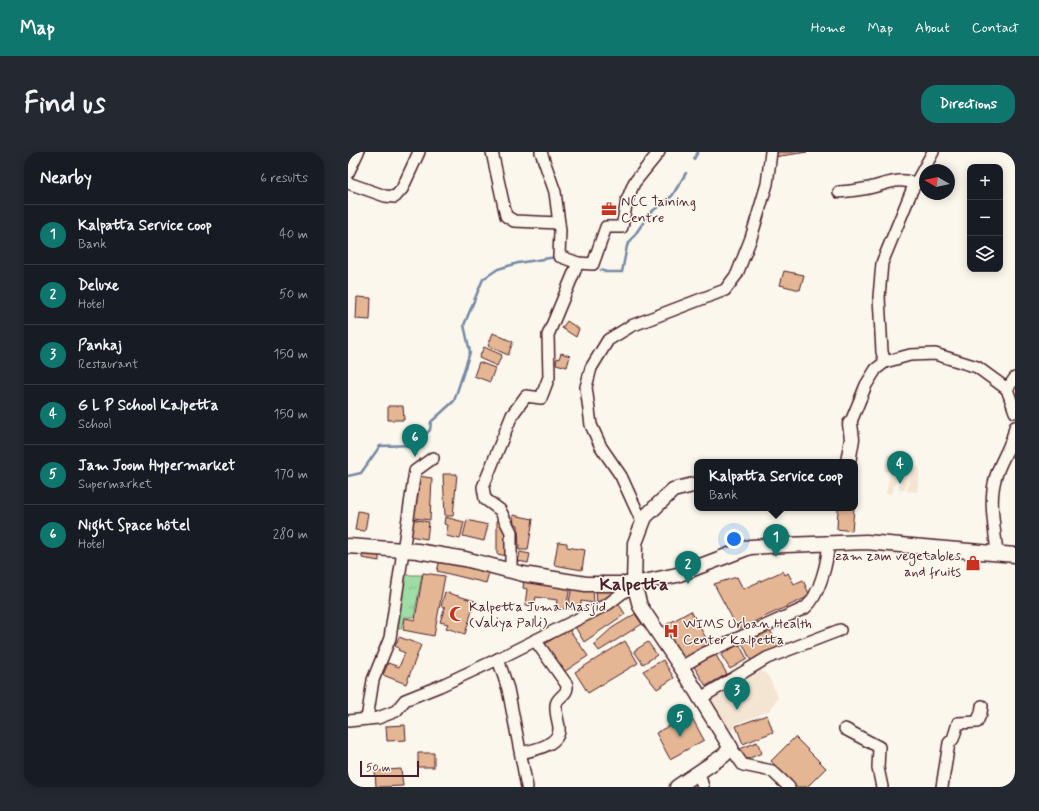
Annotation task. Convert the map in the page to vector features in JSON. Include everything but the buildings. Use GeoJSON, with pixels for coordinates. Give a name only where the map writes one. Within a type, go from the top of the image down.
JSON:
{"type":"FeatureCollection","features":[{"type":"Feature","properties":{"kind":"main road"},"geometry":{"type":"LineString","coordinates":[[849,459],[852,439],[850,424]]}},
{"type":"Feature","properties":{"kind":"main road"},"geometry":{"type":"LineString","coordinates":[[677,787],[723,756],[731,748],[699,699],[681,667],[640,606],[634,584],[635,543],[642,522],[673,490],[694,485]]}},
{"type":"Feature","properties":{"kind":"main road"},"geometry":{"type":"LineString","coordinates":[[348,546],[403,550],[465,559],[511,571],[586,584],[634,584],[676,575],[750,548],[828,542],[873,542],[1015,555]]}},
{"type":"Feature","properties":{"kind":"street"},"geometry":{"type":"LineString","coordinates":[[348,173],[358,152]]}},
{"type":"Feature","properties":{"kind":"street"},"geometry":{"type":"LineString","coordinates":[[348,183],[386,196],[395,197],[402,189],[419,152]]}},
{"type":"Feature","properties":{"kind":"street"},"geometry":{"type":"LineString","coordinates":[[492,152],[506,216],[514,221],[559,223]]}},
{"type":"Feature","properties":{"kind":"street"},"geometry":{"type":"LineString","coordinates":[[541,152],[555,192],[559,223],[559,256],[578,263],[593,264],[606,226],[622,227],[627,200],[634,183],[659,152]]}},
{"type":"Feature","properties":{"kind":"street"},"geometry":{"type":"LineString","coordinates":[[642,522],[621,476],[601,448],[591,425],[586,387],[591,368],[608,340],[631,326],[725,290],[737,274],[751,238],[767,184],[771,152]]}},
{"type":"Feature","properties":{"kind":"street"},"geometry":{"type":"LineString","coordinates":[[885,362],[882,352],[879,297],[882,263],[916,184],[933,152]]}},
{"type":"Feature","properties":{"kind":"street"},"geometry":{"type":"LineString","coordinates":[[839,192],[872,188],[892,181],[906,180],[916,184]]}},
{"type":"Feature","properties":{"kind":"street"},"geometry":{"type":"LineString","coordinates":[[511,571],[511,532],[500,510],[485,499],[482,487],[512,415],[526,396],[541,398],[549,377],[548,335],[578,263]]}},
{"type":"Feature","properties":{"kind":"street"},"geometry":{"type":"LineString","coordinates":[[850,424],[866,385],[876,369],[885,362],[910,355],[935,354],[977,367],[1006,389],[1015,412]]}},
{"type":"Feature","properties":{"kind":"street"},"geometry":{"type":"LineString","coordinates":[[1006,389],[1015,378]]}},
{"type":"Feature","properties":{"kind":"street"},"geometry":{"type":"LineString","coordinates":[[997,554],[992,494],[996,475],[1013,440],[1015,427]]}},
{"type":"Feature","properties":{"kind":"street"},"geometry":{"type":"LineString","coordinates":[[367,719],[373,680],[390,638],[415,471],[434,458]]}},
{"type":"Feature","properties":{"kind":"street"},"geometry":{"type":"LineString","coordinates":[[681,667],[705,653],[805,608],[810,604],[820,587],[828,542]]}},
{"type":"Feature","properties":{"kind":"street"},"geometry":{"type":"LineString","coordinates":[[348,721],[378,718],[396,710],[406,700],[498,659],[608,604],[634,584]]}},
{"type":"Feature","properties":{"kind":"street"},"geometry":{"type":"LineString","coordinates":[[699,699],[767,658],[840,630]]}},
{"type":"Feature","properties":{"kind":"street"},"geometry":{"type":"LineString","coordinates":[[521,753],[539,748],[551,742],[558,735],[559,729],[555,706],[557,701],[568,690],[567,685],[535,640]]}},
{"type":"Feature","properties":{"kind":"street"},"geometry":{"type":"LineString","coordinates":[[498,659],[508,689],[527,787]]}},
{"type":"Feature","properties":{"kind":"street"},"geometry":{"type":"LineString","coordinates":[[942,787],[949,742],[954,739],[955,730],[958,723],[977,722],[982,713],[982,706]]}},
{"type":"Feature","properties":{"kind":"street"},"geometry":{"type":"LineString","coordinates":[[845,729],[879,747],[878,768],[882,787]]}},
{"type":"Feature","properties":{"kind":"street"},"geometry":{"type":"LineString","coordinates":[[731,748],[743,765],[772,771],[790,787]]}},
{"type":"Feature","properties":{"kind":"street"},"geometry":{"type":"LineString","coordinates":[[699,773],[703,787]]}},
{"type":"Feature","properties":{"kind":"shaded area"},"geometry":{"type":"Polygon","coordinates":[[[888,454],[911,461],[908,470],[892,467],[892,471],[884,471],[888,454]]]}},
{"type":"Feature","properties":{"kind":"shaded area"},"geometry":{"type":"Polygon","coordinates":[[[911,467],[920,468],[917,492],[907,491],[911,467]]]}},
{"type":"Feature","properties":{"kind":"shaded area"},"geometry":{"type":"Polygon","coordinates":[[[903,471],[909,473],[905,490],[898,489],[903,471]]]}},
{"type":"Feature","properties":{"kind":"shaded area"},"geometry":{"type":"Polygon","coordinates":[[[890,474],[897,475],[892,494],[886,493],[890,474]]]}},
{"type":"Feature","properties":{"kind":"shaded area"},"geometry":{"type":"Polygon","coordinates":[[[757,666],[769,677],[778,698],[769,711],[735,724],[732,731],[723,723],[704,698],[757,666]]]}},
{"type":"Feature","properties":{"kind":"green space"},"geometry":{"type":"Polygon","coordinates":[[[402,575],[422,575],[414,617],[404,617],[401,629],[395,628],[402,575]]]}},
{"type":"Feature","properties":{"kind":"waterway"},"geometry":{"type":"LineString","coordinates":[[694,159],[698,152]]}},
{"type":"Feature","properties":{"kind":"waterway"},"geometry":{"type":"LineString","coordinates":[[601,270],[606,272],[622,272],[627,246],[650,213],[672,196],[686,173]]}},
{"type":"Feature","properties":{"kind":"waterway"},"geometry":{"type":"LineString","coordinates":[[348,476],[361,473],[380,446],[415,445],[430,430],[431,422],[454,401],[470,352],[464,325],[483,279],[498,269],[518,263],[556,257]]}},
{"type":"Feature","properties":{"kind":"place","name":"NCC Taining Centre"},"geometry":{"type":"Point","coordinates":[609,209]}},
{"type":"Feature","properties":{"kind":"place","name":"Night Space hôtel"},"geometry":{"type":"Point","coordinates":[415,457]}},
{"type":"Feature","properties":{"kind":"place","name":"G L P School Kalpetta"},"geometry":{"type":"Point","coordinates":[900,484]}},
{"type":"Feature","properties":{"kind":"place","name":"Kalpatta Service coop"},"geometry":{"type":"Point","coordinates":[776,557]}},
{"type":"Feature","properties":{"kind":"place","name":"zam zam vegetables and fruits"},"geometry":{"type":"Point","coordinates":[973,563]}},
{"type":"Feature","properties":{"kind":"place","name":"Deluxe"},"geometry":{"type":"Point","coordinates":[688,584]}},
{"type":"Feature","properties":{"kind":"place","name":"Kalpetta Juma Masjid (Valiya Palli)"},"geometry":{"type":"Point","coordinates":[457,614]}},
{"type":"Feature","properties":{"kind":"place","name":"WIMS Urban Health Center Kalpetta"},"geometry":{"type":"Point","coordinates":[671,631]}},
{"type":"Feature","properties":{"kind":"place","name":"Pankaj"},"geometry":{"type":"Point","coordinates":[737,710]}},
{"type":"Feature","properties":{"kind":"place","name":"Jam Joom Hypermarket"},"geometry":{"type":"Point","coordinates":[680,737]}},
{"type":"Feature","properties":{"kind":"district","name":"Kalpetta"},"geometry":{"type":"Point","coordinates":[634,584]}}]}
